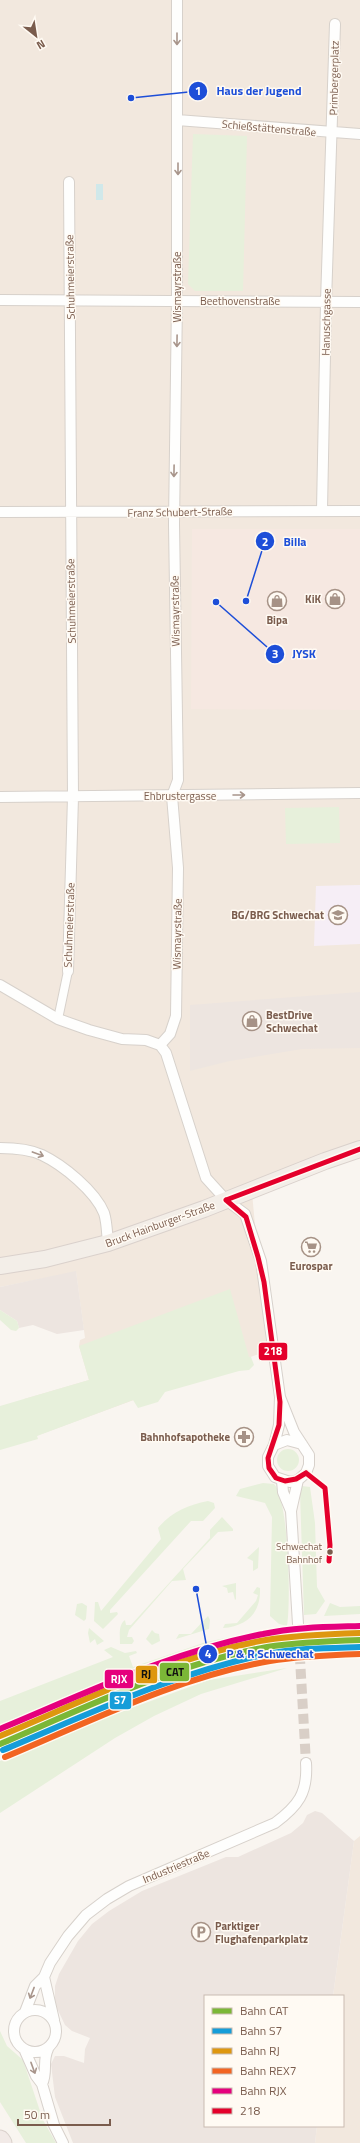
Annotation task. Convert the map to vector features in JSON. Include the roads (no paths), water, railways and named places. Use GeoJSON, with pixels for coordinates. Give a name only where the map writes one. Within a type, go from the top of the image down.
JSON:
{"type":"FeatureCollection","features":[{"type":"Feature","properties":{"kind":"main road","name":"Bruck Hainburger-Straße"},"geometry":{"type":"LineString","coordinates":[[0,1266],[45,1259],[108,1244],[360,1149]]}},
{"type":"Feature","properties":{"kind":"street","name":"Wismayrstraße"},"geometry":{"type":"LineString","coordinates":[[160,1045],[170,1034],[176,1016],[178,868],[172,796],[178,780],[174,511],[177,300],[177,0]]}},
{"type":"Feature","properties":{"kind":"street","name":"Primbergerplatz"},"geometry":{"type":"LineString","coordinates":[[333,133],[335,24]]}},
{"type":"Feature","properties":{"kind":"street","name":"Schießstättenstraße"},"geometry":{"type":"LineString","coordinates":[[177,120],[360,134]]}},
{"type":"Feature","properties":{"kind":"street","name":"Hanuschgasse"},"geometry":{"type":"LineString","coordinates":[[322,510],[326,302],[333,133]]}},
{"type":"Feature","properties":{"kind":"street","name":"Schuhmeierstraße"},"geometry":{"type":"LineString","coordinates":[[58,1019],[68,971],[73,797],[69,182]]}},
{"type":"Feature","properties":{"kind":"street","name":"Beethovenstraße"},"geometry":{"type":"LineString","coordinates":[[0,300],[360,302]]}},
{"type":"Feature","properties":{"kind":"street","name":"Franz Schubert-Straße"},"geometry":{"type":"LineString","coordinates":[[0,512],[360,511]]}},
{"type":"Feature","properties":{"kind":"street","name":"Ehbrustergasse"},"geometry":{"type":"LineString","coordinates":[[0,797],[360,793]]}},
{"type":"Feature","properties":{"kind":"street"},"geometry":{"type":"LineString","coordinates":[[0,985],[58,1019],[89,1030],[122,1038],[146,1040],[160,1045],[166,1053],[206,1178],[226,1200],[245,1214],[260,1261],[280,1397],[279,1425],[274,1445],[268,1457],[268,1466],[275,1477],[282,1481],[290,1482],[298,1480],[306,1473],[309,1465],[309,1455],[294,1432],[280,1397]]}},
{"type":"Feature","properties":{"kind":"street"},"geometry":{"type":"LineString","coordinates":[[0,1148],[24,1149],[42,1155],[79,1180],[97,1201],[104,1212],[108,1244]]}},
{"type":"Feature","properties":{"kind":"street"},"geometry":{"type":"LineString","coordinates":[[274,1445],[287,1440],[302,1444]]}},
{"type":"Feature","properties":{"kind":"street"},"geometry":{"type":"LineString","coordinates":[[298,1480],[292,1511],[298,1624]]}},
{"type":"Feature","properties":{"kind":"street"},"geometry":{"type":"LineString","coordinates":[[282,1481],[283,1492],[292,1511]]}},
{"type":"Feature","properties":{"kind":"street","name":"Industriestraße"},"geometry":{"type":"LineString","coordinates":[[25,2012],[35,1986],[44,1977],[50,1963],[68,1936],[86,1915],[107,1899],[129,1886],[275,1823],[292,1810],[305,1786],[306,1763]]}},
{"type":"Feature","properties":{"kind":"street"},"geometry":{"type":"LineString","coordinates":[[42,2084],[46,2077],[43,2063],[48,2049],[57,2033],[44,1977]]}},
{"type":"Feature","properties":{"kind":"street"},"geometry":{"type":"LineString","coordinates":[[54,2020],[44,2012],[38,2010],[25,2012],[15,2023],[14,2033],[17,2044],[25,2051],[36,2076],[42,2084],[54,2125],[63,2143]]}},
{"type":"Feature","properties":{"kind":"street"},"geometry":{"type":"LineString","coordinates":[[25,2051],[36,2053],[48,2049]]}},
{"type":"Feature","properties":{"kind":"water"},"geometry":{"type":"Polygon","coordinates":[[[96,184],[103,184],[103,200],[96,200],[96,184]]]}},
{"type":"Feature","properties":{"kind":"tunnel"},"geometry":{"type":"LineString","coordinates":[[298,1624],[306,1763]]}},
{"type":"Feature","properties":{"kind":"rail line","name":"RJX"},"geometry":{"type":"LineString","coordinates":[[0,1729],[129,1675],[195,1651],[263,1634],[287,1630],[360,1626]]}},
{"type":"Feature","properties":{"kind":"rail line","name":"RJ"},"geometry":{"type":"LineString","coordinates":[[0,1736],[130,1680],[231,1647],[278,1638],[360,1633]]}},
{"type":"Feature","properties":{"kind":"rail line","name":"CAT"},"geometry":{"type":"LineString","coordinates":[[0,1744],[131,1688],[198,1664],[279,1645],[360,1640]]}},
{"type":"Feature","properties":{"kind":"rail line","name":"S7"},"geometry":{"type":"LineString","coordinates":[[3,1750],[165,1683],[232,1662],[267,1654],[290,1651],[360,1647]]}},
{"type":"Feature","properties":{"kind":"rail line","name":"REX7"},"geometry":{"type":"LineString","coordinates":[[5,1757],[102,1715],[168,1689],[236,1668],[281,1659],[360,1654]]}},
{"type":"Feature","properties":{"kind":"place","name":"Haus der Jugend"},"geometry":{"type":"Point","coordinates":[131,98]}},
{"type":"Feature","properties":{"kind":"place","name":"KiK"},"geometry":{"type":"Point","coordinates":[335,599]}},
{"type":"Feature","properties":{"kind":"place","name":"Billa"},"geometry":{"type":"Point","coordinates":[246,601]}},
{"type":"Feature","properties":{"kind":"place","name":"Bipa"},"geometry":{"type":"Point","coordinates":[277,601]}},
{"type":"Feature","properties":{"kind":"place","name":"JYSK"},"geometry":{"type":"Point","coordinates":[216,602]}},
{"type":"Feature","properties":{"kind":"place","name":"BG/BRG Schwechat"},"geometry":{"type":"Point","coordinates":[338,915]}},
{"type":"Feature","properties":{"kind":"place","name":"BestDrive Schwechat"},"geometry":{"type":"Point","coordinates":[252,1021]}},
{"type":"Feature","properties":{"kind":"place","name":"Eurospar"},"geometry":{"type":"Point","coordinates":[311,1247]}},
{"type":"Feature","properties":{"kind":"place","name":"Bahnhofsapotheke"},"geometry":{"type":"Point","coordinates":[244,1437]}},
{"type":"Feature","properties":{"kind":"place","name":"Schwechat Bahnhof"},"geometry":{"type":"Point","coordinates":[330,1552]}},
{"type":"Feature","properties":{"kind":"place","name":"P & R Schwechat"},"geometry":{"type":"Point","coordinates":[196,1589]}},
{"type":"Feature","properties":{"kind":"place","name":"Parktiger Flughafenparkplatz"},"geometry":{"type":"Point","coordinates":[201,1932]}}]}
